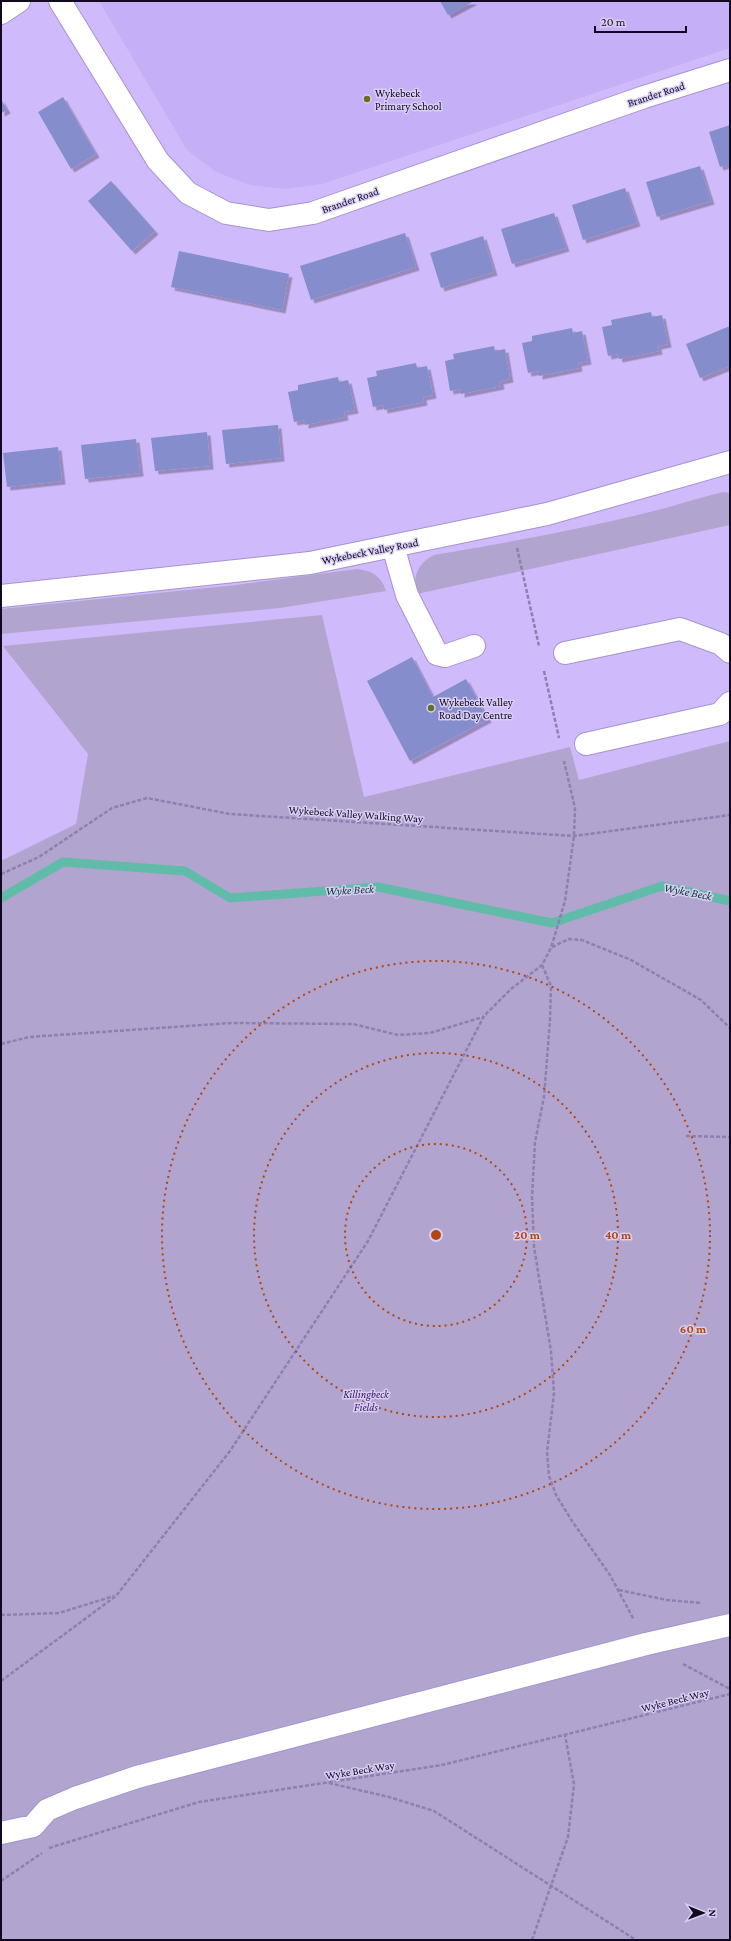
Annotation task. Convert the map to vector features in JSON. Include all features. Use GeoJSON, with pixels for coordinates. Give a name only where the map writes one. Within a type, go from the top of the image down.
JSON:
{"type":"FeatureCollection","features":[{"type":"Feature","properties":{"kind":"street"},"geometry":{"type":"LineString","coordinates":[[1,13],[19,1]]}},
{"type":"Feature","properties":{"kind":"street","name":"Brander Road"},"geometry":{"type":"LineString","coordinates":[[60,1],[158,161],[188,193],[226,213],[269,220],[313,213],[637,100],[730,70]]}},
{"type":"Feature","properties":{"kind":"street","name":"Wykebeck Valley Road"},"geometry":{"type":"LineString","coordinates":[[1,596],[310,563],[511,523],[602,499],[730,462]]}},
{"type":"Feature","properties":{"kind":"street"},"geometry":{"type":"LineString","coordinates":[[393,546],[407,595],[437,654],[445,656],[474,646]]}},
{"type":"Feature","properties":{"kind":"street"},"geometry":{"type":"LineString","coordinates":[[565,653],[680,629],[721,644],[730,652]]}},
{"type":"Feature","properties":{"kind":"street"},"geometry":{"type":"LineString","coordinates":[[586,744],[720,714],[730,704]]}},
{"type":"Feature","properties":{"kind":"street"},"geometry":{"type":"LineString","coordinates":[[1,1833],[33,1826],[47,1810],[75,1798],[137,1777],[646,1644],[730,1625]]}},
{"type":"Feature","properties":{"kind":"path"},"geometry":{"type":"LineString","coordinates":[[511,523],[540,654]]}},
{"type":"Feature","properties":{"kind":"path"},"geometry":{"type":"LineString","coordinates":[[544,669],[561,746]]}},
{"type":"Feature","properties":{"kind":"path"},"geometry":{"type":"LineString","coordinates":[[1,1681],[116,1596],[230,1451],[368,1241],[484,1016],[511,989],[542,964],[551,948],[565,902],[574,836],[575,808],[562,754]]}},
{"type":"Feature","properties":{"kind":"path","name":"Wykebeck Valley Walking Way"},"geometry":{"type":"LineString","coordinates":[[1,874],[39,857],[112,808],[147,798],[230,814],[574,836],[730,815]]}},
{"type":"Feature","properties":{"kind":"path"},"geometry":{"type":"LineString","coordinates":[[551,948],[569,938],[582,940],[631,960],[701,1000],[730,1028]]}},
{"type":"Feature","properties":{"kind":"path"},"geometry":{"type":"LineString","coordinates":[[542,964],[551,986],[550,1020],[544,1097],[535,1142],[532,1197],[534,1247],[551,1351],[554,1393],[547,1452],[549,1476],[556,1495],[619,1590],[646,1644],[730,1689]]}},
{"type":"Feature","properties":{"kind":"path"},"geometry":{"type":"LineString","coordinates":[[1,1044],[29,1037],[231,1023],[353,1024],[398,1035],[430,1033],[484,1016]]}},
{"type":"Feature","properties":{"kind":"path"},"geometry":{"type":"LineString","coordinates":[[686,1136],[730,1137]]}},
{"type":"Feature","properties":{"kind":"path"},"geometry":{"type":"LineString","coordinates":[[619,1590],[667,1600],[709,1604]]}},
{"type":"Feature","properties":{"kind":"path"},"geometry":{"type":"LineString","coordinates":[[1,1615],[59,1613],[116,1596]]}},
{"type":"Feature","properties":{"kind":"path","name":"Wyke Beck Way"},"geometry":{"type":"LineString","coordinates":[[1,1881],[48,1849],[199,1802],[442,1765],[730,1694]]}},
{"type":"Feature","properties":{"kind":"path"},"geometry":{"type":"LineString","coordinates":[[532,1940],[568,1837],[574,1784],[565,1735]]}},
{"type":"Feature","properties":{"kind":"path"},"geometry":{"type":"LineString","coordinates":[[326,1783],[389,1797],[434,1811],[636,1940]]}},
{"type":"Feature","properties":{"kind":"shaded area","name":"Wykebeck Primary School"},"geometry":{"type":"Polygon","coordinates":[[[99,1],[730,1],[730,48],[322,184],[286,189],[250,185],[216,172],[187,150],[99,1]]]}},
{"type":"Feature","properties":{"kind":"green space"},"geometry":{"type":"Polygon","coordinates":[[[723,492],[730,493],[730,525],[417,594],[415,581],[420,566],[428,558],[434,555],[593,525],[656,511],[723,492]]]}},
{"type":"Feature","properties":{"kind":"green space"},"geometry":{"type":"Polygon","coordinates":[[[357,569],[376,575],[382,582],[386,591],[280,608],[1,634],[1,609],[236,585],[357,569]]]}},
{"type":"Feature","properties":{"kind":"green space","name":"Killingbeck Fields"},"geometry":{"type":"Polygon","coordinates":[[[322,615],[364,797],[570,747],[579,780],[730,741],[730,1940],[1,1940],[1,861],[76,824],[88,754],[3,646],[322,615]]]}},
{"type":"Feature","properties":{"kind":"building"},"geometry":{"type":"Polygon","coordinates":[[[440,1],[474,1],[448,15],[440,1]]]}},
{"type":"Feature","properties":{"kind":"building"},"geometry":{"type":"Polygon","coordinates":[[[63,97],[96,154],[71,169],[38,112],[63,97]]]}},
{"type":"Feature","properties":{"kind":"building"},"geometry":{"type":"Polygon","coordinates":[[[1,99],[7,110],[1,113],[1,99]]]}},
{"type":"Feature","properties":{"kind":"building"},"geometry":{"type":"Polygon","coordinates":[[[730,125],[730,164],[720,167],[709,132],[730,125]]]}},
{"type":"Feature","properties":{"kind":"building"},"geometry":{"type":"Polygon","coordinates":[[[700,166],[711,201],[657,217],[646,182],[700,166]]]}},
{"type":"Feature","properties":{"kind":"building"},"geometry":{"type":"Polygon","coordinates":[[[111,181],[155,231],[132,251],[88,201],[111,181]]]}},
{"type":"Feature","properties":{"kind":"building"},"geometry":{"type":"Polygon","coordinates":[[[625,188],[637,223],[583,240],[572,205],[625,188]]]}},
{"type":"Feature","properties":{"kind":"building"},"geometry":{"type":"Polygon","coordinates":[[[554,213],[566,248],[512,264],[501,229],[554,213]]]}},
{"type":"Feature","properties":{"kind":"building"},"geometry":{"type":"Polygon","coordinates":[[[405,233],[416,267],[311,300],[300,266],[405,233]]]}},
{"type":"Feature","properties":{"kind":"building"},"geometry":{"type":"Polygon","coordinates":[[[483,236],[494,272],[441,288],[430,253],[483,236]]]}},
{"type":"Feature","properties":{"kind":"building"},"geometry":{"type":"Polygon","coordinates":[[[179,251],[289,274],[282,310],[171,287],[179,251]]]}},
{"type":"Feature","properties":{"kind":"building"},"geometry":{"type":"Polygon","coordinates":[[[651,312],[652,317],[662,315],[668,344],[658,346],[659,351],[619,359],[618,354],[608,356],[602,327],[612,325],[611,320],[651,312]]]}},
{"type":"Feature","properties":{"kind":"building"},"geometry":{"type":"Polygon","coordinates":[[[730,326],[730,366],[700,378],[686,344],[730,326]]]}},
{"type":"Feature","properties":{"kind":"building"},"geometry":{"type":"Polygon","coordinates":[[[572,328],[573,333],[582,331],[588,361],[578,363],[579,368],[539,376],[539,371],[528,373],[522,343],[532,341],[532,336],[572,328]]]}},
{"type":"Feature","properties":{"kind":"building"},"geometry":{"type":"Polygon","coordinates":[[[494,346],[495,351],[505,349],[510,379],[500,381],[501,386],[461,394],[461,389],[450,391],[445,361],[454,359],[453,354],[494,346]]]}},
{"type":"Feature","properties":{"kind":"building"},"geometry":{"type":"Polygon","coordinates":[[[416,363],[417,368],[427,366],[433,395],[423,397],[424,402],[384,410],[383,405],[373,407],[367,378],[377,376],[376,371],[416,363]]]}},
{"type":"Feature","properties":{"kind":"building"},"geometry":{"type":"Polygon","coordinates":[[[338,377],[339,382],[348,380],[355,410],[344,412],[345,417],[305,425],[305,420],[294,422],[288,392],[298,390],[298,385],[338,377]]]}},
{"type":"Feature","properties":{"kind":"building"},"geometry":{"type":"Polygon","coordinates":[[[278,425],[281,458],[226,464],[222,430],[278,425]]]}},
{"type":"Feature","properties":{"kind":"building"},"geometry":{"type":"Polygon","coordinates":[[[207,432],[210,466],[155,471],[151,438],[207,432]]]}},
{"type":"Feature","properties":{"kind":"building"},"geometry":{"type":"Polygon","coordinates":[[[136,439],[140,473],[85,479],[81,445],[136,439]]]}},
{"type":"Feature","properties":{"kind":"building"},"geometry":{"type":"Polygon","coordinates":[[[58,447],[62,481],[7,487],[3,453],[58,447]]]}},
{"type":"Feature","properties":{"kind":"building","name":"Wykebeck Valley Road Day Centre"},"geometry":{"type":"Polygon","coordinates":[[[412,657],[433,697],[466,679],[488,719],[410,761],[367,681],[412,657]]]}},
{"type":"Feature","properties":{"kind":"waterway","name":"Wyke Beck"},"geometry":{"type":"LineString","coordinates":[[1,898],[63,862],[185,871],[230,898],[378,887],[552,923],[662,886],[730,901]]}},
{"type":"Feature","properties":{"kind":"place","name":"Wykebeck Primary School"},"geometry":{"type":"Point","coordinates":[367,99]}},
{"type":"Feature","properties":{"kind":"place","name":"Wykebeck Valley Road Day Centre"},"geometry":{"type":"Point","coordinates":[431,708]}}]}
